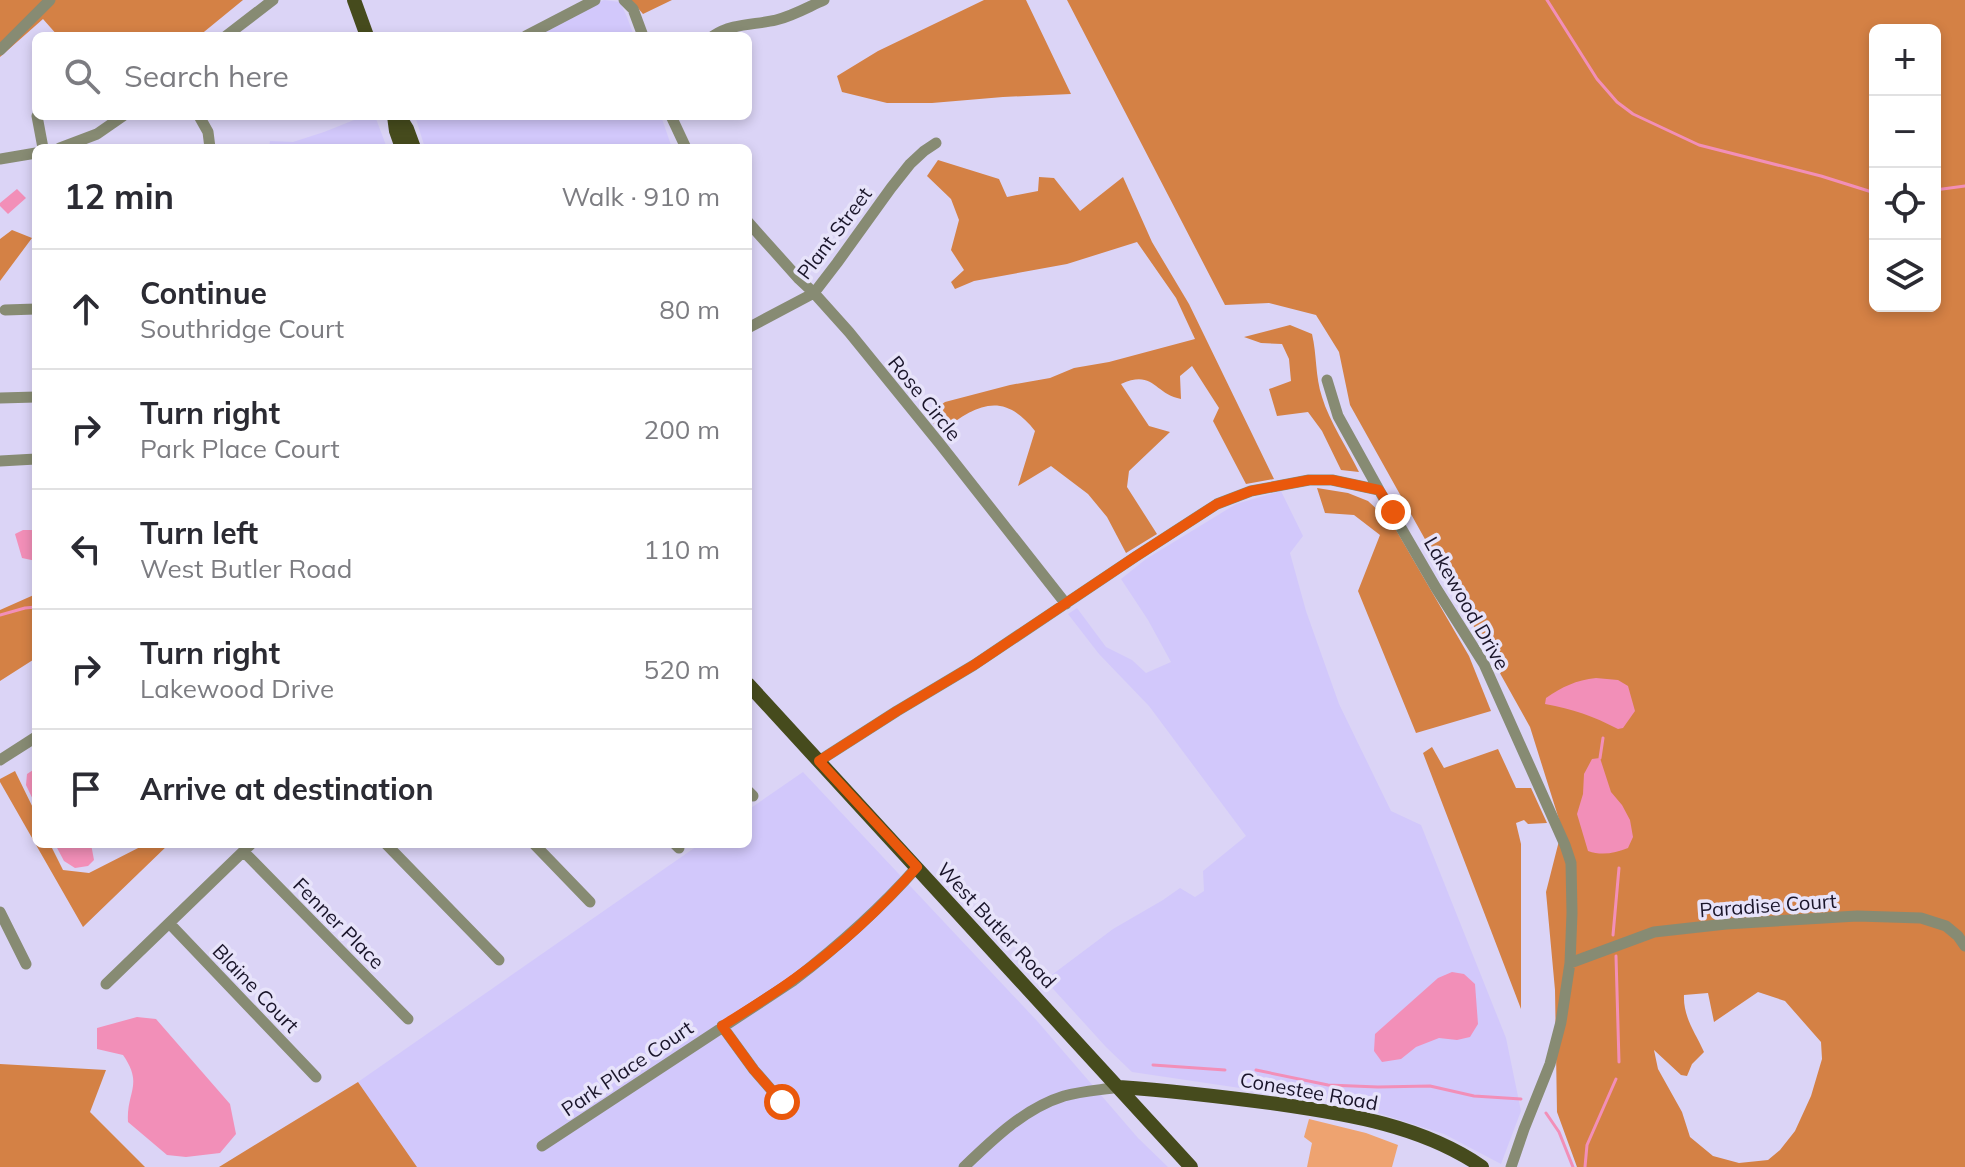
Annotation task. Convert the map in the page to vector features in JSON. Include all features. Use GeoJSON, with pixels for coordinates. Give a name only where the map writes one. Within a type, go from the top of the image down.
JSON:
{"type":"FeatureCollection","features":[{"type":"Feature","properties":{"kind":"main road"},"geometry":{"type":"LineString","coordinates":[[354,0],[366,32]]}},
{"type":"Feature","properties":{"kind":"main road"},"geometry":{"type":"LineString","coordinates":[[396,120],[401,144]]}},
{"type":"Feature","properties":{"kind":"main road"},"geometry":{"type":"LineString","coordinates":[[399,120],[413,144]]}},
{"type":"Feature","properties":{"kind":"main road","name":"West Butler Road"},"geometry":{"type":"LineString","coordinates":[[752,688],[1191,1167]]}},
{"type":"Feature","properties":{"kind":"main road","name":"Conestee Road"},"geometry":{"type":"LineString","coordinates":[[1119,1087],[1240,1099],[1369,1120],[1426,1139],[1482,1167]]}},
{"type":"Feature","properties":{"kind":"street"},"geometry":{"type":"LineString","coordinates":[[0,50],[50,0]]}},
{"type":"Feature","properties":{"kind":"street"},"geometry":{"type":"LineString","coordinates":[[231,32],[273,0]]}},
{"type":"Feature","properties":{"kind":"street"},"geometry":{"type":"LineString","coordinates":[[534,32],[595,0]]}},
{"type":"Feature","properties":{"kind":"street"},"geometry":{"type":"LineString","coordinates":[[624,0],[633,9],[642,32]]}},
{"type":"Feature","properties":{"kind":"street"},"geometry":{"type":"LineString","coordinates":[[719,32],[793,15],[824,0]]}},
{"type":"Feature","properties":{"kind":"street"},"geometry":{"type":"LineString","coordinates":[[37,120],[42,144]]}},
{"type":"Feature","properties":{"kind":"street"},"geometry":{"type":"LineString","coordinates":[[71,144],[97,134],[117,120]]}},
{"type":"Feature","properties":{"kind":"street"},"geometry":{"type":"LineString","coordinates":[[201,120],[208,132],[210,144]]}},
{"type":"Feature","properties":{"kind":"street"},"geometry":{"type":"LineString","coordinates":[[673,120],[684,144]]}},
{"type":"Feature","properties":{"kind":"street","name":"Plant Street"},"geometry":{"type":"LineString","coordinates":[[752,326],[814,293],[910,164],[936,143]]}},
{"type":"Feature","properties":{"kind":"street"},"geometry":{"type":"LineString","coordinates":[[0,159],[32,154]]}},
{"type":"Feature","properties":{"kind":"street","name":"Rose Circle"},"geometry":{"type":"LineString","coordinates":[[752,226],[849,332],[1066,604]]}},
{"type":"Feature","properties":{"kind":"street"},"geometry":{"type":"LineString","coordinates":[[5,310],[32,309]]}},
{"type":"Feature","properties":{"kind":"street","name":"Lakewood Drive"},"geometry":{"type":"LineString","coordinates":[[1327,380],[1338,416],[1436,588],[1484,664],[1571,863],[1570,963],[1557,1038],[1511,1167]]}},
{"type":"Feature","properties":{"kind":"street"},"geometry":{"type":"LineString","coordinates":[[0,398],[32,397]]}},
{"type":"Feature","properties":{"kind":"street"},"geometry":{"type":"LineString","coordinates":[[0,461],[32,459]]}},
{"type":"Feature","properties":{"kind":"street"},"geometry":{"type":"LineString","coordinates":[[819,761],[974,665],[1217,504],[1236,495],[1270,486],[1309,480],[1332,480],[1379,490]]}},
{"type":"Feature","properties":{"kind":"street"},"geometry":{"type":"LineString","coordinates":[[0,760],[32,740]]}},
{"type":"Feature","properties":{"kind":"street"},"geometry":{"type":"LineString","coordinates":[[106,984],[247,848]]}},
{"type":"Feature","properties":{"kind":"street","name":"Fenner Place"},"geometry":{"type":"LineString","coordinates":[[247,848],[408,1019]]}},
{"type":"Feature","properties":{"kind":"street"},"geometry":{"type":"LineString","coordinates":[[390,848],[499,960]]}},
{"type":"Feature","properties":{"kind":"street"},"geometry":{"type":"LineString","coordinates":[[538,848],[590,902]]}},
{"type":"Feature","properties":{"kind":"street","name":"Park Place Court"},"geometry":{"type":"LineString","coordinates":[[542,1146],[793,981],[886,900],[917,867]]}},
{"type":"Feature","properties":{"kind":"street"},"geometry":{"type":"LineString","coordinates":[[0,912],[26,964]]}},
{"type":"Feature","properties":{"kind":"street","name":"Paradise Court"},"geometry":{"type":"LineString","coordinates":[[1570,963],[1654,932],[1857,916],[1921,918],[1946,926],[1965,946]]}},
{"type":"Feature","properties":{"kind":"street","name":"Blaine Court"},"geometry":{"type":"LineString","coordinates":[[170,924],[316,1077]]}},
{"type":"Feature","properties":{"kind":"street"},"geometry":{"type":"LineString","coordinates":[[722,1026],[782,1102]]}},
{"type":"Feature","properties":{"kind":"street"},"geometry":{"type":"LineString","coordinates":[[964,1167],[1021,1118],[1041,1105],[1068,1095],[1119,1087]]}},
{"type":"Feature","properties":{"kind":"shaded area"},"geometry":{"type":"Polygon","coordinates":[[[0,0],[243,0],[204,32],[54,32],[43,19],[0,57],[0,0]]]}},
{"type":"Feature","properties":{"kind":"shaded area"},"geometry":{"type":"Polygon","coordinates":[[[604,0],[620,2],[633,32],[542,32],[604,0]]]}},
{"type":"Feature","properties":{"kind":"shaded area"},"geometry":{"type":"Polygon","coordinates":[[[631,0],[672,0],[643,14],[631,0]]]}},
{"type":"Feature","properties":{"kind":"shaded area"},"geometry":{"type":"Polygon","coordinates":[[[984,0],[1026,0],[1071,94],[887,103],[842,92],[837,76],[878,51],[984,0]]]}},
{"type":"Feature","properties":{"kind":"shaded area"},"geometry":{"type":"Polygon","coordinates":[[[1067,0],[1965,0],[1965,1167],[1577,1167],[1557,1112],[1555,990],[1546,892],[1562,829],[1530,727],[1350,405],[1339,352],[1316,315],[1269,303],[1225,305],[1067,0]],[[1758,992],[1714,1022],[1708,993],[1684,995],[1688,1017],[1704,1052],[1692,1064],[1687,1076],[1681,1075],[1654,1050],[1658,1069],[1682,1112],[1690,1137],[1713,1156],[1739,1163],[1768,1160],[1795,1131],[1811,1096],[1822,1059],[1821,1042],[1785,1001],[1758,992]]]}},
{"type":"Feature","properties":{"kind":"shaded area"},"geometry":{"type":"Polygon","coordinates":[[[354,120],[376,120],[386,144],[270,144],[270,141],[293,142],[354,120]]]}},
{"type":"Feature","properties":{"kind":"shaded area"},"geometry":{"type":"Polygon","coordinates":[[[416,120],[662,120],[671,144],[424,144],[416,120]]]}},
{"type":"Feature","properties":{"kind":"shaded area"},"geometry":{"type":"Polygon","coordinates":[[[938,160],[999,179],[1007,197],[1038,191],[1039,177],[1054,178],[1080,211],[1123,177],[1152,242],[1189,304],[1274,479],[1246,484],[1213,421],[1219,408],[1192,366],[1180,376],[1181,399],[1140,379],[1121,384],[1149,426],[1170,432],[1129,471],[1127,487],[1157,534],[1126,553],[1107,517],[1088,494],[1051,466],[1018,486],[1035,431],[1012,410],[1000,406],[978,409],[942,431],[930,420],[930,413],[945,402],[1195,339],[1176,298],[1137,242],[1067,264],[974,281],[955,289],[951,282],[964,270],[951,250],[959,220],[951,199],[927,176],[938,160]]]}},
{"type":"Feature","properties":{"kind":"shaded area"},"geometry":{"type":"Polygon","coordinates":[[[17,189],[26,198],[8,214],[0,203],[17,189]]]}},
{"type":"Feature","properties":{"kind":"shaded area"},"geometry":{"type":"Polygon","coordinates":[[[12,230],[32,238],[0,281],[0,239],[12,230]]]}},
{"type":"Feature","properties":{"kind":"shaded area"},"geometry":{"type":"Polygon","coordinates":[[[1290,325],[1312,334],[1318,381],[1325,406],[1359,472],[1341,470],[1322,431],[1308,412],[1277,416],[1269,389],[1291,381],[1289,359],[1282,344],[1261,343],[1244,337],[1290,325]]]}},
{"type":"Feature","properties":{"kind":"shaded area"},"geometry":{"type":"Polygon","coordinates":[[[1317,488],[1348,493],[1368,501],[1392,523],[1469,656],[1491,711],[1416,733],[1358,591],[1380,535],[1354,515],[1325,513],[1317,488]]]}},
{"type":"Feature","properties":{"kind":"shaded area"},"geometry":{"type":"Polygon","coordinates":[[[1281,491],[1303,536],[1290,553],[1306,611],[1339,704],[1391,811],[1421,825],[1506,1038],[1521,1111],[1501,1164],[1444,1134],[1334,1099],[1132,1072],[1045,980],[1113,929],[1180,888],[1195,897],[1204,891],[1203,871],[1246,836],[1149,706],[1099,654],[1068,614],[1077,608],[1106,647],[1132,660],[1146,673],[1171,662],[1121,579],[1146,559],[1236,504],[1281,491]]]}},
{"type":"Feature","properties":{"kind":"shaded area"},"geometry":{"type":"Polygon","coordinates":[[[32,530],[32,560],[22,558],[15,534],[32,530]]]}},
{"type":"Feature","properties":{"kind":"shaded area"},"geometry":{"type":"Polygon","coordinates":[[[32,596],[32,661],[0,681],[0,610],[32,596]]]}},
{"type":"Feature","properties":{"kind":"shaded area"},"geometry":{"type":"Polygon","coordinates":[[[1596,678],[1618,680],[1628,686],[1635,711],[1623,728],[1618,729],[1583,714],[1545,704],[1546,698],[1564,687],[1596,678]]]}},
{"type":"Feature","properties":{"kind":"shaded area"},"geometry":{"type":"Polygon","coordinates":[[[1432,747],[1444,768],[1498,749],[1516,788],[1531,788],[1547,823],[1528,824],[1524,820],[1516,823],[1521,844],[1521,1009],[1423,753],[1432,747]]]}},
{"type":"Feature","properties":{"kind":"shaded area"},"geometry":{"type":"Polygon","coordinates":[[[1600,758],[1611,792],[1630,820],[1633,837],[1628,848],[1603,854],[1588,851],[1577,814],[1583,794],[1584,774],[1592,759],[1600,758]]]}},
{"type":"Feature","properties":{"kind":"shaded area"},"geometry":{"type":"Polygon","coordinates":[[[15,771],[32,806],[32,838],[0,782],[0,779],[15,771]]]}},
{"type":"Feature","properties":{"kind":"shaded area"},"geometry":{"type":"Polygon","coordinates":[[[32,771],[32,798],[26,785],[27,774],[32,771]]]}},
{"type":"Feature","properties":{"kind":"shaded area"},"geometry":{"type":"Polygon","coordinates":[[[803,772],[1038,1022],[1138,1138],[1168,1167],[417,1167],[358,1082],[694,848],[752,848],[752,807],[803,772]]]}},
{"type":"Feature","properties":{"kind":"shaded area"},"geometry":{"type":"Polygon","coordinates":[[[38,848],[52,848],[63,870],[89,873],[138,848],[165,848],[83,927],[38,848]]]}},
{"type":"Feature","properties":{"kind":"shaded area"},"geometry":{"type":"Polygon","coordinates":[[[57,848],[92,848],[94,860],[88,866],[75,868],[64,861],[57,848]]]}},
{"type":"Feature","properties":{"kind":"shaded area"},"geometry":{"type":"Polygon","coordinates":[[[1452,972],[1464,974],[1475,984],[1478,1024],[1470,1037],[1457,1040],[1439,1038],[1416,1047],[1401,1059],[1382,1062],[1374,1051],[1375,1034],[1438,978],[1452,972]]]}},
{"type":"Feature","properties":{"kind":"shaded area"},"geometry":{"type":"Polygon","coordinates":[[[137,1017],[156,1019],[230,1104],[236,1134],[220,1153],[186,1157],[167,1155],[128,1122],[132,1074],[123,1055],[97,1049],[97,1028],[137,1017]]]}},
{"type":"Feature","properties":{"kind":"shaded area"},"geometry":{"type":"Polygon","coordinates":[[[0,1064],[106,1070],[90,1112],[145,1167],[0,1167],[0,1064]]]}},
{"type":"Feature","properties":{"kind":"shaded area"},"geometry":{"type":"Polygon","coordinates":[[[358,1082],[417,1167],[219,1167],[358,1082]]]}},
{"type":"Feature","properties":{"kind":"shaded area"},"geometry":{"type":"Polygon","coordinates":[[[1309,1119],[1366,1133],[1398,1145],[1392,1167],[1307,1167],[1312,1143],[1304,1137],[1309,1119]]]}},
{"type":"Feature","properties":{"kind":"waterway"},"geometry":{"type":"LineString","coordinates":[[1547,0],[1597,79],[1617,102],[1633,114],[1699,145],[1869,191]]}},
{"type":"Feature","properties":{"kind":"waterway"},"geometry":{"type":"LineString","coordinates":[[1941,189],[1965,186]]}},
{"type":"Feature","properties":{"kind":"waterway"},"geometry":{"type":"LineString","coordinates":[[0,615],[32,607]]}},
{"type":"Feature","properties":{"kind":"waterway"},"geometry":{"type":"LineString","coordinates":[[1600,758],[1603,738]]}},
{"type":"Feature","properties":{"kind":"waterway"},"geometry":{"type":"LineString","coordinates":[[1613,935],[1619,868]]}},
{"type":"Feature","properties":{"kind":"waterway"},"geometry":{"type":"LineString","coordinates":[[1616,956],[1619,1062]]}},
{"type":"Feature","properties":{"kind":"waterway"},"geometry":{"type":"LineString","coordinates":[[1153,1065],[1225,1070]]}},
{"type":"Feature","properties":{"kind":"waterway"},"geometry":{"type":"LineString","coordinates":[[1256,1070],[1328,1085],[1430,1086],[1474,1096],[1521,1099]]}},
{"type":"Feature","properties":{"kind":"waterway"},"geometry":{"type":"LineString","coordinates":[[1585,1167],[1587,1145],[1616,1079]]}},
{"type":"Feature","properties":{"kind":"waterway"},"geometry":{"type":"LineString","coordinates":[[1546,1113],[1559,1132],[1573,1167]]}},
{"type":"Feature","properties":{"kind":"route"},"geometry":{"type":"LineString","coordinates":[[782,1102],[722,1026],[793,981],[824,957],[917,867],[819,761],[974,665],[1217,504],[1236,495],[1289,482],[1332,480],[1379,490],[1393,512]]}}]}
